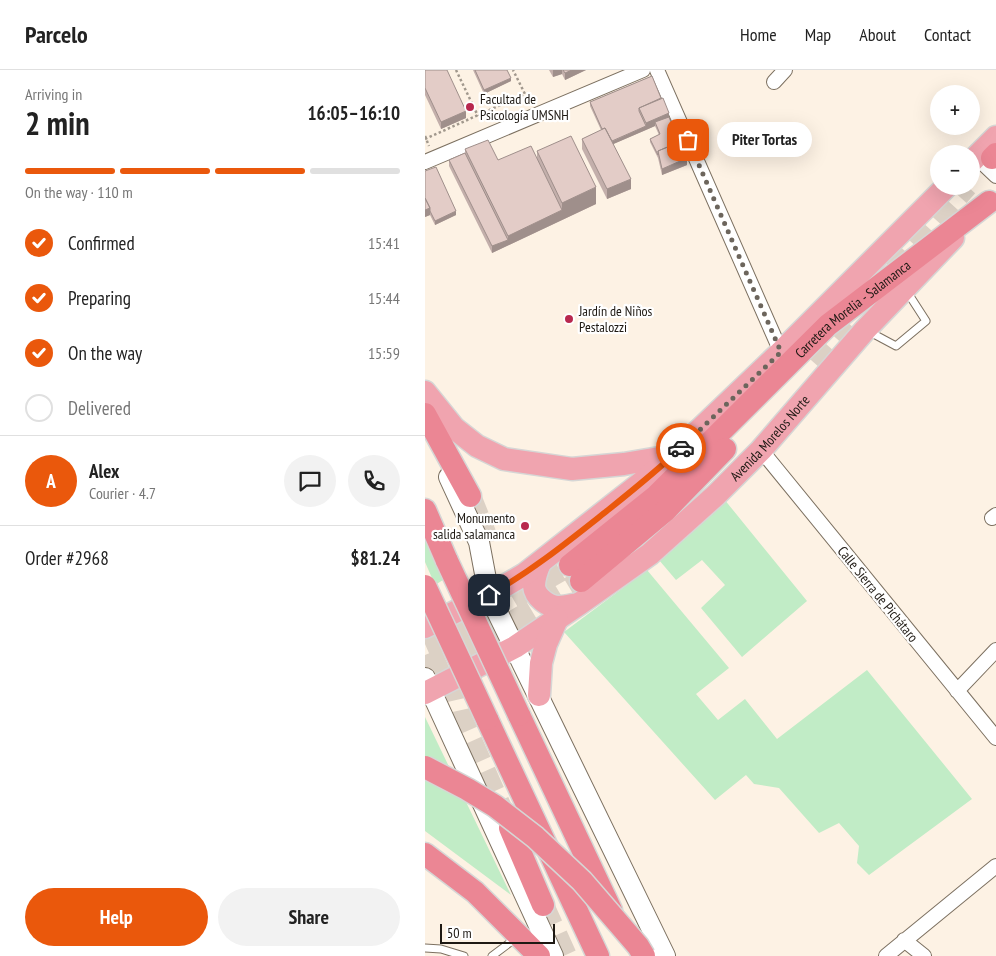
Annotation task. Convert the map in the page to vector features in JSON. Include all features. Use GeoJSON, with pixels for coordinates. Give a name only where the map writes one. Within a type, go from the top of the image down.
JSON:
{"type":"FeatureCollection","features":[{"type":"Feature","properties":{"kind":"highway","name":"Carretera Morelia - Salamanca"},"geometry":{"type":"LineString","coordinates":[[811,360],[665,511],[575,573],[656,496],[828,325],[992,198]]}},
{"type":"Feature","properties":{"kind":"highway"},"geometry":{"type":"LineString","coordinates":[[425,414],[470,496]]}},
{"type":"Feature","properties":{"kind":"highway"},"geometry":{"type":"LineString","coordinates":[[425,510],[447,561],[632,956]]}},
{"type":"Feature","properties":{"kind":"highway"},"geometry":{"type":"LineString","coordinates":[[425,586],[598,956]]}},
{"type":"Feature","properties":{"kind":"highway"},"geometry":{"type":"LineString","coordinates":[[425,767],[495,806],[535,837],[582,881],[638,946],[644,956]]}},
{"type":"Feature","properties":{"kind":"highway"},"geometry":{"type":"LineString","coordinates":[[510,828],[543,905]]}},
{"type":"Feature","properties":{"kind":"highway"},"geometry":{"type":"LineString","coordinates":[[425,854],[475,892],[539,956]]}},
{"type":"Feature","properties":{"kind":"main road"},"geometry":{"type":"LineString","coordinates":[[425,627],[513,581],[634,489],[672,456],[781,352],[938,195]]}},
{"type":"Feature","properties":{"kind":"main road","name":"Avenida Morelos Norte"},"geometry":{"type":"LineString","coordinates":[[427,687],[515,647],[650,554],[716,495],[761,450],[865,330],[992,198]]}},
{"type":"Feature","properties":{"kind":"main road"},"geometry":{"type":"LineString","coordinates":[[425,392],[454,428],[477,446],[504,459],[572,469],[624,464],[672,456]]}},
{"type":"Feature","properties":{"kind":"main road"},"geometry":{"type":"LineString","coordinates":[[425,426],[479,542],[489,595],[665,956]]}},
{"type":"Feature","properties":{"kind":"main road"},"geometry":{"type":"LineString","coordinates":[[539,563],[534,586],[543,601],[558,607],[579,604]]}},
{"type":"Feature","properties":{"kind":"main road"},"geometry":{"type":"LineString","coordinates":[[539,695],[541,663],[546,644],[557,619]]}},
{"type":"Feature","properties":{"kind":"main road"},"geometry":{"type":"LineString","coordinates":[[427,687],[553,956]]}},
{"type":"Feature","properties":{"kind":"street"},"geometry":{"type":"LineString","coordinates":[[425,162],[643,70]]}},
{"type":"Feature","properties":{"kind":"street"},"geometry":{"type":"LineString","coordinates":[[657,70],[781,352]]}},
{"type":"Feature","properties":{"kind":"street"},"geometry":{"type":"LineString","coordinates":[[775,82],[785,70]]}},
{"type":"Feature","properties":{"kind":"street","name":"Calle Sierra de Pichátaro"},"geometry":{"type":"LineString","coordinates":[[761,450],[996,738]]}},
{"type":"Feature","properties":{"kind":"street"},"geometry":{"type":"LineString","coordinates":[[957,691],[996,650]]}},
{"type":"Feature","properties":{"kind":"street"},"geometry":{"type":"LineString","coordinates":[[886,956],[996,866]]}},
{"type":"Feature","properties":{"kind":"street"},"geometry":{"type":"LineString","coordinates":[[904,940],[924,956]]}},
{"type":"Feature","properties":{"kind":"lane"},"geometry":{"type":"LineString","coordinates":[[865,330],[896,346],[927,320],[905,288]]}},
{"type":"Feature","properties":{"kind":"lane"},"geometry":{"type":"LineString","coordinates":[[492,956],[519,936]]}},
{"type":"Feature","properties":{"kind":"lane"},"geometry":{"type":"LineString","coordinates":[[425,948],[441,949],[464,956]]}},
{"type":"Feature","properties":{"kind":"path"},"geometry":{"type":"LineString","coordinates":[[456,70],[478,116]]}},
{"type":"Feature","properties":{"kind":"path"},"geometry":{"type":"LineString","coordinates":[[425,139],[525,94],[513,70]]}},
{"type":"Feature","properties":{"kind":"green space"},"geometry":{"type":"Polygon","coordinates":[[[724,499],[807,601],[742,657],[701,608],[725,585],[702,560],[676,580],[659,560],[724,499]]]}},
{"type":"Feature","properties":{"kind":"green space"},"geometry":{"type":"Polygon","coordinates":[[[425,538],[443,580],[435,585],[425,562],[425,538]]]}},
{"type":"Feature","properties":{"kind":"green space"},"geometry":{"type":"Polygon","coordinates":[[[647,570],[729,668],[696,694],[718,720],[745,699],[777,739],[867,670],[972,799],[869,875],[857,863],[859,846],[839,823],[819,833],[779,788],[754,784],[746,775],[715,800],[564,632],[647,570]]]}},
{"type":"Feature","properties":{"kind":"green space"},"geometry":{"type":"Polygon","coordinates":[[[425,717],[511,895],[425,831],[425,717]]]}},
{"type":"Feature","properties":{"kind":"building"},"geometry":{"type":"Polygon","coordinates":[[[425,70],[447,70],[466,111],[441,122],[425,88],[425,70]]]}},
{"type":"Feature","properties":{"kind":"building"},"geometry":{"type":"Polygon","coordinates":[[[475,70],[507,70],[511,78],[484,90],[475,70]]]}},
{"type":"Feature","properties":{"kind":"building"},"geometry":{"type":"Polygon","coordinates":[[[652,76],[661,98],[639,108],[646,126],[612,141],[605,128],[602,129],[590,102],[652,76]]]}},
{"type":"Feature","properties":{"kind":"building"},"geometry":{"type":"Polygon","coordinates":[[[663,98],[669,113],[646,123],[639,108],[663,98]]]}},
{"type":"Feature","properties":{"kind":"building"},"geometry":{"type":"Polygon","coordinates":[[[669,117],[679,142],[658,151],[658,155],[650,139],[660,134],[655,122],[669,117]]]}},
{"type":"Feature","properties":{"kind":"building"},"geometry":{"type":"Polygon","coordinates":[[[605,128],[631,179],[607,189],[582,139],[605,128]]]}},
{"type":"Feature","properties":{"kind":"building"},"geometry":{"type":"Polygon","coordinates":[[[571,136],[596,187],[562,203],[537,151],[571,136]]]}},
{"type":"Feature","properties":{"kind":"building"},"geometry":{"type":"Polygon","coordinates":[[[488,140],[498,160],[531,146],[562,210],[508,236],[465,149],[488,140]]]}},
{"type":"Feature","properties":{"kind":"building"},"geometry":{"type":"Polygon","coordinates":[[[680,142],[687,158],[662,169],[658,151],[680,142]]]}},
{"type":"Feature","properties":{"kind":"building"},"geometry":{"type":"Polygon","coordinates":[[[465,153],[508,240],[492,246],[449,160],[465,153]]]}},
{"type":"Feature","properties":{"kind":"building"},"geometry":{"type":"Polygon","coordinates":[[[436,167],[456,211],[435,221],[425,198],[425,171],[436,167]]]}},
{"type":"Feature","properties":{"kind":"building"},"geometry":{"type":"Polygon","coordinates":[[[425,198],[430,208],[425,210],[425,198]]]}},
{"type":"Feature","properties":{"kind":"tunnel"},"geometry":{"type":"LineString","coordinates":[[892,269],[959,195]]}},
{"type":"Feature","properties":{"kind":"tunnel"},"geometry":{"type":"LineString","coordinates":[[811,360],[846,321]]}},
{"type":"Feature","properties":{"kind":"tunnel"},"geometry":{"type":"LineString","coordinates":[[470,496],[485,533],[486,542]]}},
{"type":"Feature","properties":{"kind":"tunnel"},"geometry":{"type":"LineString","coordinates":[[425,644],[460,629],[570,565]]}},
{"type":"Feature","properties":{"kind":"tunnel"},"geometry":{"type":"LineString","coordinates":[[425,667],[469,648],[581,581]]}},
{"type":"Feature","properties":{"kind":"tunnel"},"geometry":{"type":"LineString","coordinates":[[469,648],[454,685],[462,720],[506,819]]}},
{"type":"Feature","properties":{"kind":"tunnel"},"geometry":{"type":"LineString","coordinates":[[543,905],[566,956]]}},
{"type":"Feature","properties":{"kind":"way so far"},"geometry":{"type":"LineString","coordinates":[[681,448],[781,352],[688,140]]}},
{"type":"Feature","properties":{"kind":"place","name":"Facultad de Psicología UMSNH"},"geometry":{"type":"Point","coordinates":[470,107]}},
{"type":"Feature","properties":{"kind":"place","name":"Piter Tortas"},"geometry":{"type":"Point","coordinates":[688,140]}},
{"type":"Feature","properties":{"kind":"place","name":"Jardín de Niños Pestalozzi"},"geometry":{"type":"Point","coordinates":[569,319]}},
{"type":"Feature","properties":{"kind":"place","name":"Monumento salida salamanca"},"geometry":{"type":"Point","coordinates":[525,526]}},
{"type":"Feature","properties":{"kind":"route"},"geometry":{"type":"LineString","coordinates":[[489,595],[525,574],[641,483],[681,448]]}}]}
